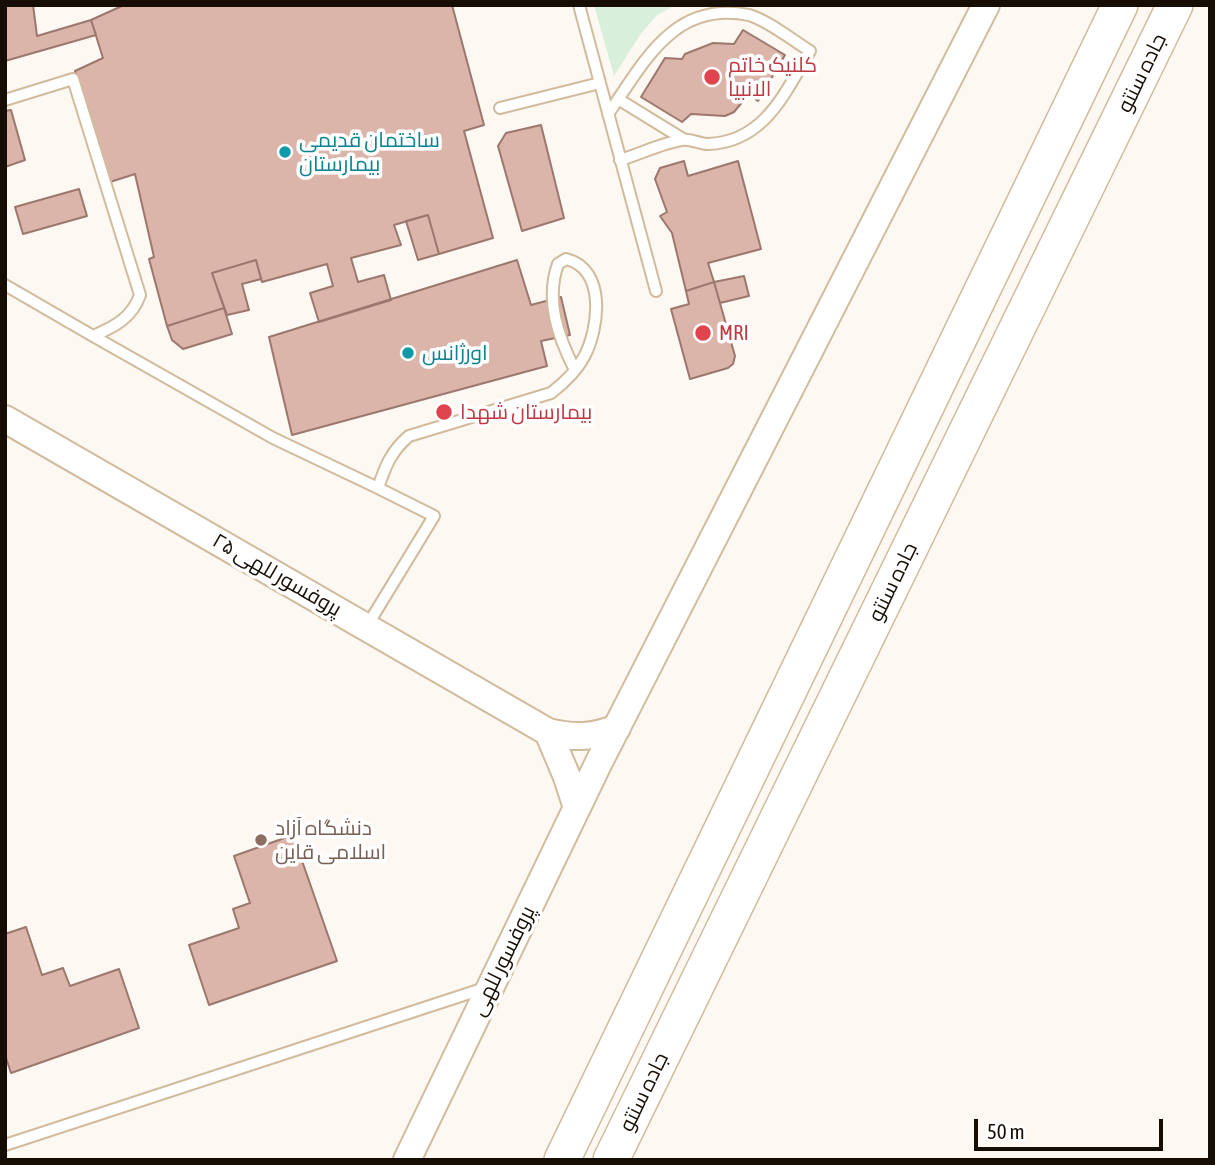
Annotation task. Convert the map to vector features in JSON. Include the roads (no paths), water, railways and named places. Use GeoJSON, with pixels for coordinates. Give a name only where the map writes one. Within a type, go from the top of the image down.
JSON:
{"type":"FeatureCollection","features":[{"type":"Feature","properties":{"kind":"main road","name":"جاده سنتو"},"geometry":{"type":"LineString","coordinates":[[562,1160],[1120,5]]}},
{"type":"Feature","properties":{"kind":"main road","name":"جاده سنتو"},"geometry":{"type":"LineString","coordinates":[[611,1160],[1175,5]]}},
{"type":"Feature","properties":{"kind":"street"},"geometry":{"type":"LineString","coordinates":[[962,5],[971,35]]}},
{"type":"Feature","properties":{"kind":"street","name":"پروفسور للهی"},"geometry":{"type":"LineString","coordinates":[[407,1160],[599,762],[986,5]]}},
{"type":"Feature","properties":{"kind":"street","name":"پروفسور للهی ۲۵"},"geometry":{"type":"LineString","coordinates":[[5,419],[548,732]]}},
{"type":"Feature","properties":{"kind":"street"},"geometry":{"type":"LineString","coordinates":[[548,732],[573,738],[597,736],[617,728]]}},
{"type":"Feature","properties":{"kind":"street"},"geometry":{"type":"LineString","coordinates":[[548,732],[577,808]]}},
{"type":"Feature","properties":{"kind":"lane"},"geometry":{"type":"LineString","coordinates":[[579,5],[656,291]]}},
{"type":"Feature","properties":{"kind":"lane"},"geometry":{"type":"LineString","coordinates":[[608,114],[618,99],[662,34],[693,12],[720,9],[750,15],[810,51],[775,111],[756,128],[729,139],[707,144],[684,139],[618,99]]}},
{"type":"Feature","properties":{"kind":"lane"},"geometry":{"type":"LineString","coordinates":[[5,100],[73,79],[140,295],[136,306],[122,322],[93,337]]}},
{"type":"Feature","properties":{"kind":"lane"},"geometry":{"type":"LineString","coordinates":[[500,108],[600,83]]}},
{"type":"Feature","properties":{"kind":"lane"},"geometry":{"type":"LineString","coordinates":[[621,160],[684,139]]}},
{"type":"Feature","properties":{"kind":"lane"},"geometry":{"type":"LineString","coordinates":[[378,488],[387,462],[409,436],[551,393],[566,382],[575,370],[589,346],[596,308],[595,290],[590,277],[581,267],[566,259],[558,264],[551,285],[551,295],[563,345],[575,370]]}},
{"type":"Feature","properties":{"kind":"lane"},"geometry":{"type":"LineString","coordinates":[[5,285],[273,438],[434,516],[367,626]]}},
{"type":"Feature","properties":{"kind":"lane"},"geometry":{"type":"LineString","coordinates":[[5,1145],[491,986]]}},
{"type":"Feature","properties":{"kind":"place","name":"کلنیک خاتم الانبیا"},"geometry":{"type":"Point","coordinates":[712,77]}},
{"type":"Feature","properties":{"kind":"place","name":"ساختمان قدیمی بیمارستان"},"geometry":{"type":"Point","coordinates":[285,152]}},
{"type":"Feature","properties":{"kind":"place","name":"MRI"},"geometry":{"type":"Point","coordinates":[703,333]}},
{"type":"Feature","properties":{"kind":"place","name":"اورژانس"},"geometry":{"type":"Point","coordinates":[408,353]}},
{"type":"Feature","properties":{"kind":"place","name":"بیمارستان شهدا"},"geometry":{"type":"Point","coordinates":[444,412]}},
{"type":"Feature","properties":{"kind":"place","name":"دنشگاه آزاد اسلامی قاین"},"geometry":{"type":"Point","coordinates":[261,840]}}]}
